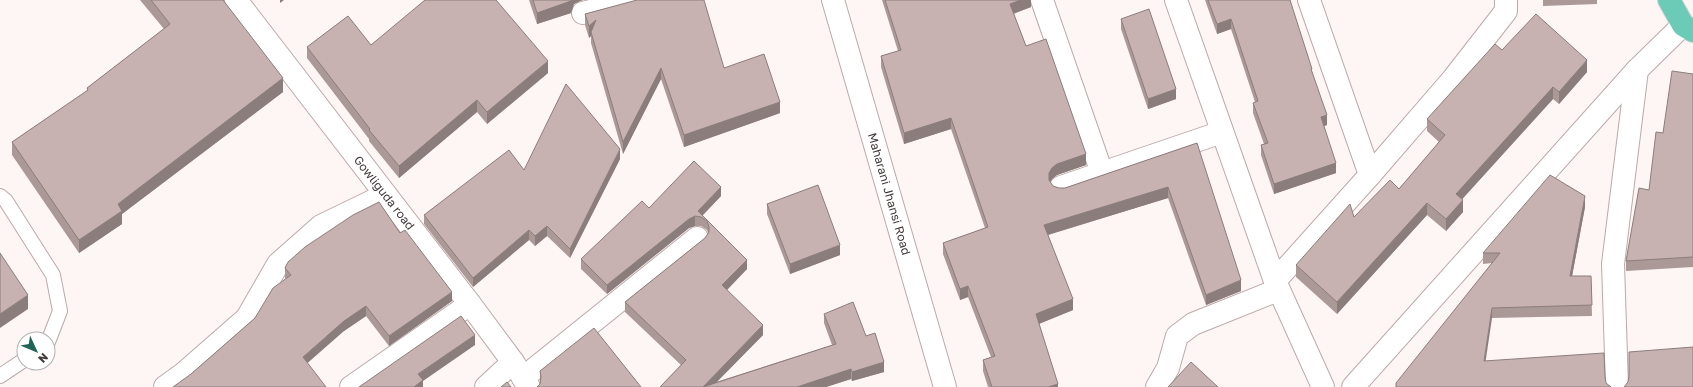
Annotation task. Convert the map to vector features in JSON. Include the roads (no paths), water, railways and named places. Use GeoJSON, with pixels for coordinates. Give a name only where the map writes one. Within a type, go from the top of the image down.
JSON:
{"type":"FeatureCollection","features":[{"type":"Feature","properties":{"kind":"highway"},"geometry":{"type":"LineString","coordinates":[[1669,0],[1688,28]]}},
{"type":"Feature","properties":{"kind":"street","name":"Gowliguda road"},"geometry":{"type":"LineString","coordinates":[[236,0],[470,304],[522,376]]}},
{"type":"Feature","properties":{"kind":"street"},"geometry":{"type":"LineString","coordinates":[[583,13],[633,0]]}},
{"type":"Feature","properties":{"kind":"street","name":"Maharani Jhansi Road"},"geometry":{"type":"LineString","coordinates":[[833,0],[945,387]]}},
{"type":"Feature","properties":{"kind":"street"},"geometry":{"type":"LineString","coordinates":[[1042,0],[1102,173]]}},
{"type":"Feature","properties":{"kind":"street"},"geometry":{"type":"LineString","coordinates":[[1176,0],[1277,285],[1323,387]]}},
{"type":"Feature","properties":{"kind":"street"},"geometry":{"type":"LineString","coordinates":[[1309,0],[1370,175]]}},
{"type":"Feature","properties":{"kind":"street"},"geometry":{"type":"LineString","coordinates":[[1157,387],[1168,368],[1177,336],[1193,324],[1277,285],[1454,79],[1506,11],[1506,0]]}},
{"type":"Feature","properties":{"kind":"street"},"geometry":{"type":"LineString","coordinates":[[1352,387],[1637,70],[1688,28]]}},
{"type":"Feature","properties":{"kind":"street"},"geometry":{"type":"LineString","coordinates":[[1617,387],[1613,264],[1637,70]]}},
{"type":"Feature","properties":{"kind":"street"},"geometry":{"type":"LineString","coordinates":[[1061,187],[1222,132]]}},
{"type":"Feature","properties":{"kind":"street"},"geometry":{"type":"LineString","coordinates":[[165,387],[183,374],[247,318],[278,264],[316,230],[321,226],[385,195]]}},
{"type":"Feature","properties":{"kind":"street"},"geometry":{"type":"LineString","coordinates":[[486,387],[522,376],[697,238]]}},
{"type":"Feature","properties":{"kind":"street"},"geometry":{"type":"LineString","coordinates":[[351,387],[470,304]]}},
{"type":"Feature","properties":{"kind":"lane"},"geometry":{"type":"LineString","coordinates":[[0,196],[6,201],[53,275],[60,311],[52,331]]}},
{"type":"Feature","properties":{"kind":"lane"},"geometry":{"type":"LineString","coordinates":[[0,376],[16,365]]}}]}
